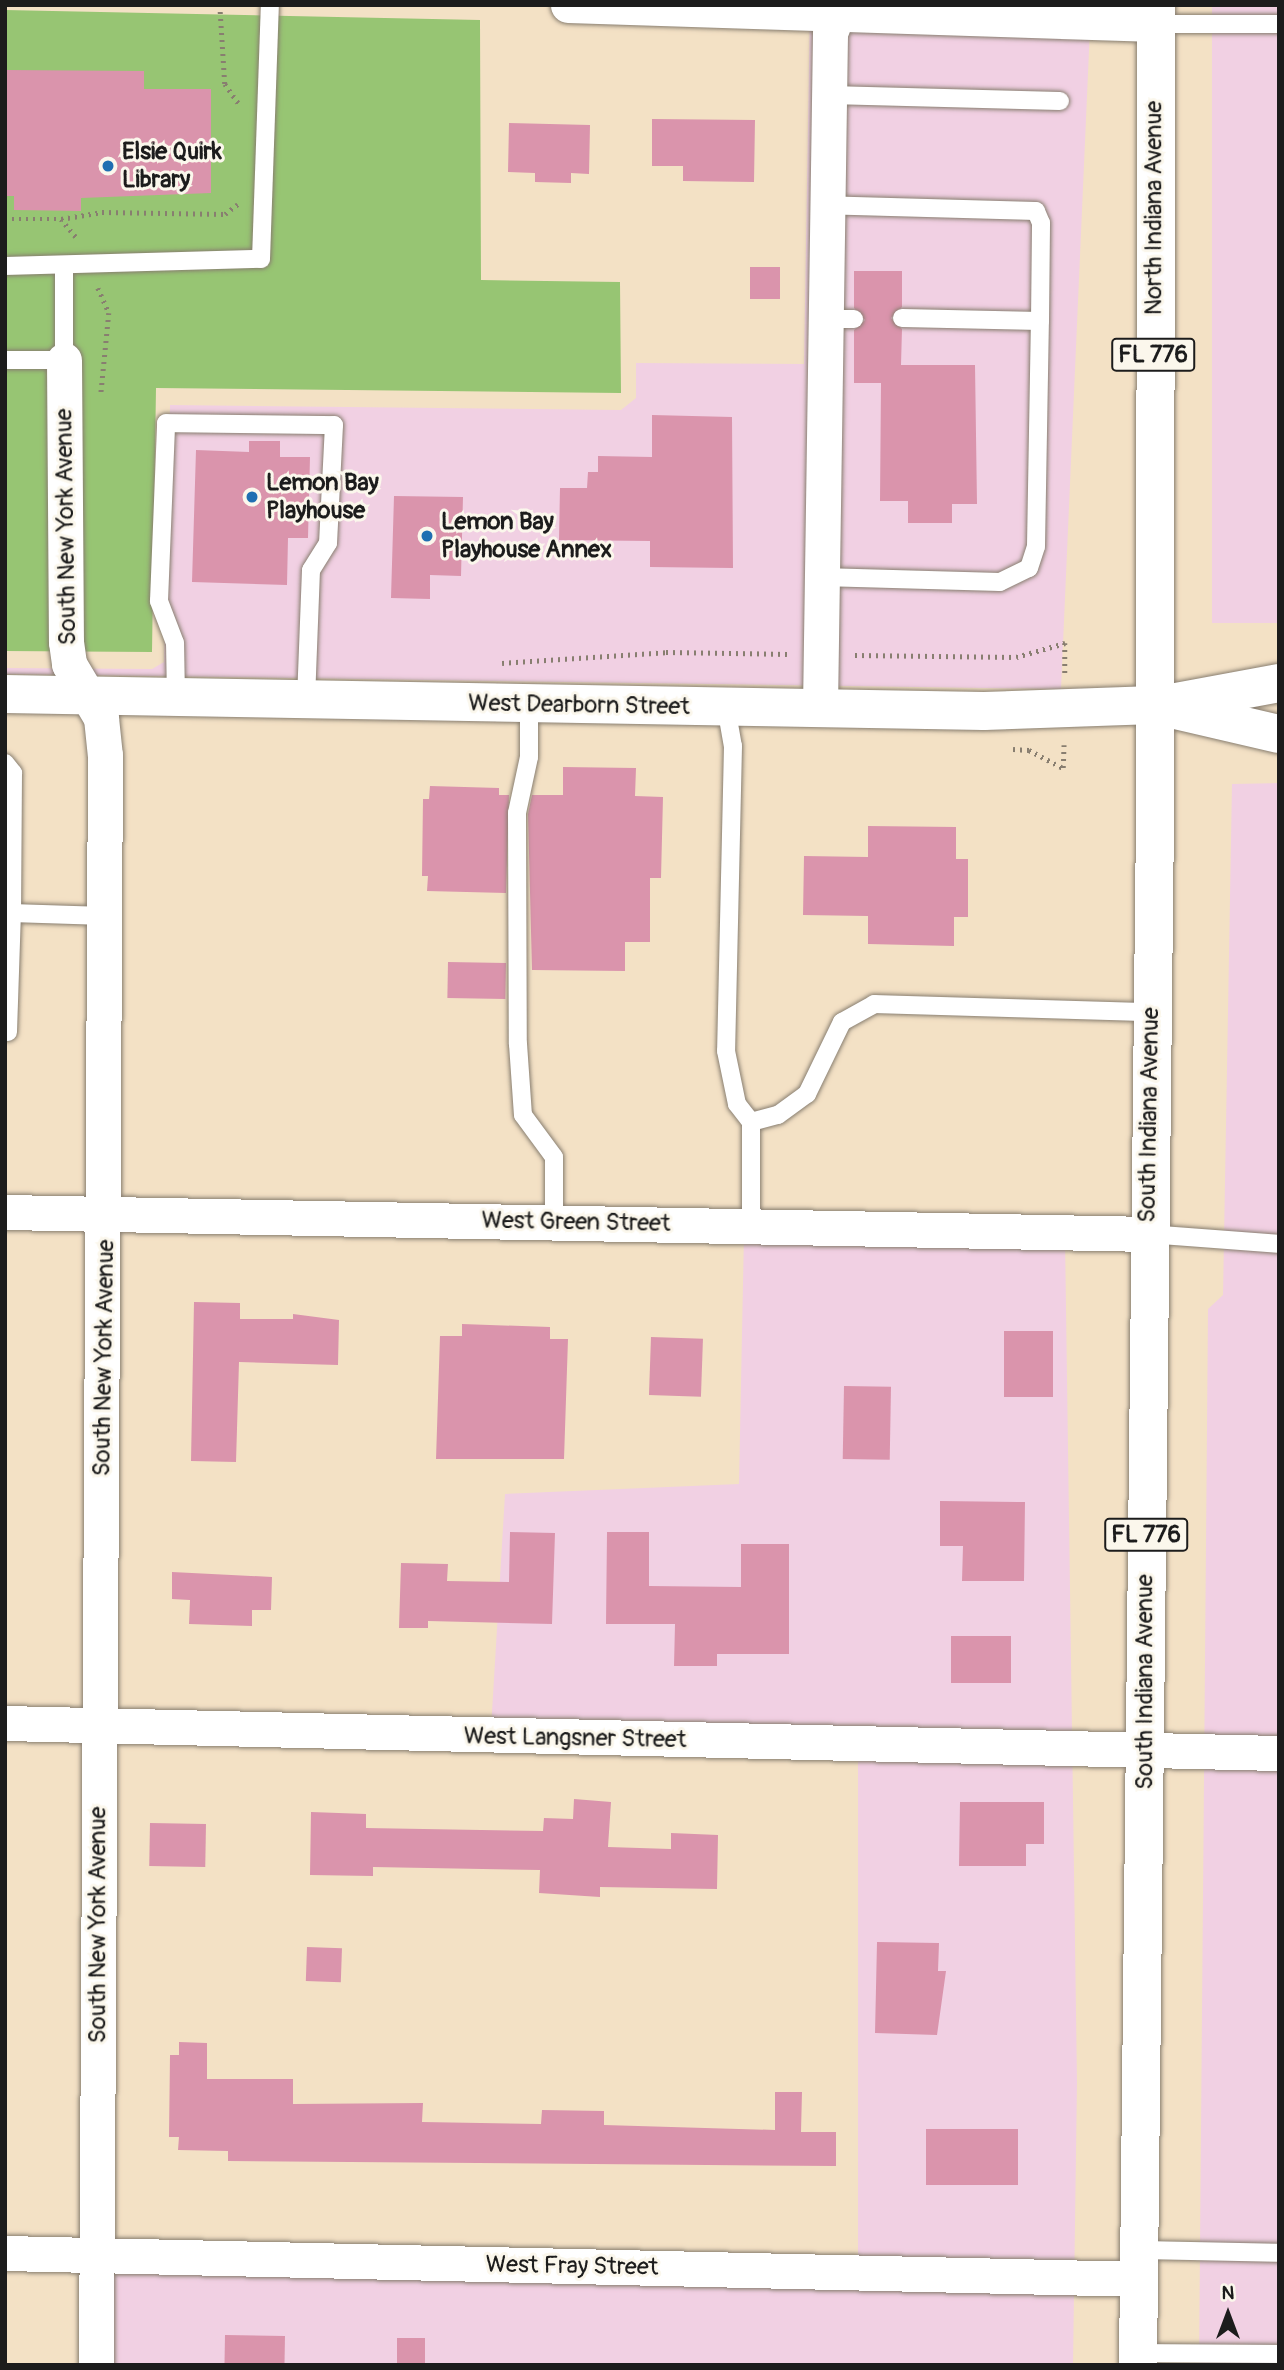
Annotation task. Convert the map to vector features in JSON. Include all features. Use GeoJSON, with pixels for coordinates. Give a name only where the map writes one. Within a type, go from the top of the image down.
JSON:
{"type":"FeatureCollection","features":[{"type":"Feature","properties":{"kind":"main road","name":"North Indiana Avenue"},"geometry":{"type":"LineString","coordinates":[[1154,705],[1156,14]]}},
{"type":"Feature","properties":{"kind":"main road"},"geometry":{"type":"LineString","coordinates":[[1154,705],[1279,683]]}},
{"type":"Feature","properties":{"kind":"main road","name":"West Dearborn Street"},"geometry":{"type":"LineString","coordinates":[[5,694],[820,708],[1154,705]]}},
{"type":"Feature","properties":{"kind":"main road"},"geometry":{"type":"LineString","coordinates":[[1154,705],[1279,734]]}},
{"type":"Feature","properties":{"kind":"main road","name":"South Indiana Avenue"},"geometry":{"type":"LineString","coordinates":[[1138,2359],[1154,705]]}},
{"type":"Feature","properties":{"kind":"street"},"geometry":{"type":"LineString","coordinates":[[568,5],[1156,14]]}},
{"type":"Feature","properties":{"kind":"street"},"geometry":{"type":"LineString","coordinates":[[820,708],[821,577],[840,319],[827,205],[830,33],[840,8]]}},
{"type":"Feature","properties":{"kind":"street","name":"South New York Avenue"},"geometry":{"type":"LineString","coordinates":[[64,360],[66,642],[88,696],[101,718],[105,755],[105,1214],[96,2365]]}},
{"type":"Feature","properties":{"kind":"street","name":"West Green Street"},"geometry":{"type":"LineString","coordinates":[[5,1212],[1147,1234]]}},
{"type":"Feature","properties":{"kind":"street","name":"West Langsner Street"},"geometry":{"type":"LineString","coordinates":[[5,1723],[1144,1752],[1279,1753]]}},
{"type":"Feature","properties":{"kind":"street","name":"West Fray Street"},"geometry":{"type":"LineString","coordinates":[[5,2253],[1139,2264]]}},
{"type":"Feature","properties":{"kind":"lane"},"geometry":{"type":"LineString","coordinates":[[5,266],[64,267],[261,259],[270,5]]}},
{"type":"Feature","properties":{"kind":"lane"},"geometry":{"type":"LineString","coordinates":[[1156,14],[1279,24]]}},
{"type":"Feature","properties":{"kind":"lane"},"geometry":{"type":"LineString","coordinates":[[829,95],[1060,101]]}},
{"type":"Feature","properties":{"kind":"lane"},"geometry":{"type":"LineString","coordinates":[[821,577],[1016,579],[1029,568],[1036,546],[1038,464],[1041,223],[1036,211],[827,205]]}},
{"type":"Feature","properties":{"kind":"lane"},"geometry":{"type":"LineString","coordinates":[[5,359],[64,360],[64,267]]}},
{"type":"Feature","properties":{"kind":"lane"},"geometry":{"type":"LineString","coordinates":[[902,318],[1040,321]]}},
{"type":"Feature","properties":{"kind":"lane"},"geometry":{"type":"LineString","coordinates":[[176,698],[175,643],[159,601],[166,423],[334,425],[328,543],[311,570],[306,700]]}},
{"type":"Feature","properties":{"kind":"lane"},"geometry":{"type":"LineString","coordinates":[[530,704],[530,757],[517,813],[523,1115],[554,1157],[554,1221]]}},
{"type":"Feature","properties":{"kind":"lane"},"geometry":{"type":"LineString","coordinates":[[726,707],[733,746],[726,1051],[737,1104],[751,1122],[751,1226]]}},
{"type":"Feature","properties":{"kind":"lane"},"geometry":{"type":"LineString","coordinates":[[5,763],[13,773],[8,1032]]}},
{"type":"Feature","properties":{"kind":"lane"},"geometry":{"type":"LineString","coordinates":[[12,913],[104,916]]}},
{"type":"Feature","properties":{"kind":"lane"},"geometry":{"type":"LineString","coordinates":[[751,1122],[778,1115],[807,1094],[842,1022],[874,1004],[1151,1012]]}},
{"type":"Feature","properties":{"kind":"lane"},"geometry":{"type":"LineString","coordinates":[[1147,1234],[1279,1244]]}},
{"type":"Feature","properties":{"kind":"lane"},"geometry":{"type":"LineString","coordinates":[[1139,2264],[1279,2253]]}},
{"type":"Feature","properties":{"kind":"lane"},"geometry":{"type":"LineString","coordinates":[[1138,2359],[1279,2354]]}},
{"type":"Feature","properties":{"kind":"path"},"geometry":{"type":"LineString","coordinates":[[220,5],[224,76],[242,117]]}},
{"type":"Feature","properties":{"kind":"path"},"geometry":{"type":"LineString","coordinates":[[61,219],[102,212],[225,214],[242,202],[244,190]]}},
{"type":"Feature","properties":{"kind":"shaded area"},"geometry":{"type":"Polygon","coordinates":[[[810,5],[1091,5],[1061,689],[5,674],[5,668],[152,669],[164,662],[170,405],[621,410],[636,398],[636,363],[804,364],[810,5]]]}},
{"type":"Feature","properties":{"kind":"shaded area"},"geometry":{"type":"Polygon","coordinates":[[[1212,5],[1279,5],[1279,623],[1212,623],[1212,5]]]}},
{"type":"Feature","properties":{"kind":"shaded area"},"geometry":{"type":"Polygon","coordinates":[[[1279,783],[1279,2365],[1199,2365],[1208,1309],[1223,1295],[1232,784],[1279,783]]]}},
{"type":"Feature","properties":{"kind":"shaded area"},"geometry":{"type":"Polygon","coordinates":[[[744,1233],[1065,1237],[1077,2082],[1073,2365],[103,2365],[104,2255],[858,2270],[858,1749],[490,1746],[505,1494],[739,1484],[744,1233]]]}},
{"type":"Feature","properties":{"kind":"green space"},"geometry":{"type":"Polygon","coordinates":[[[5,10],[480,20],[481,280],[620,282],[621,393],[156,388],[152,652],[5,651],[5,10]]]}},
{"type":"Feature","properties":{"kind":"building","name":"Elsie Quirk Library"},"geometry":{"type":"Polygon","coordinates":[[[5,70],[144,71],[144,89],[211,89],[211,193],[81,198],[81,211],[14,210],[14,196],[5,196],[5,70]]]}},
{"type":"Feature","properties":{"kind":"building"},"geometry":{"type":"Polygon","coordinates":[[[652,119],[755,120],[754,182],[683,181],[683,166],[652,166],[652,119]]]}},
{"type":"Feature","properties":{"kind":"building"},"geometry":{"type":"Polygon","coordinates":[[[509,123],[590,125],[589,174],[571,173],[571,183],[535,182],[535,173],[508,172],[509,123]]]}},
{"type":"Feature","properties":{"kind":"building"},"geometry":{"type":"Polygon","coordinates":[[[750,267],[780,267],[780,299],[750,299],[750,267]]]}},
{"type":"Feature","properties":{"kind":"building"},"geometry":{"type":"Polygon","coordinates":[[[854,271],[902,271],[902,307],[891,318],[902,329],[901,365],[975,365],[977,504],[952,504],[952,523],[908,523],[908,501],[880,501],[881,383],[854,383],[854,330],[865,320],[854,308],[854,271]]]}},
{"type":"Feature","properties":{"kind":"building"},"geometry":{"type":"Polygon","coordinates":[[[652,415],[732,417],[733,568],[650,567],[650,541],[559,540],[560,488],[587,488],[588,472],[598,472],[598,456],[652,457],[652,415]]]}},
{"type":"Feature","properties":{"kind":"building","name":"Lemon Bay Playhouse"},"geometry":{"type":"Polygon","coordinates":[[[249,441],[280,441],[280,457],[310,457],[308,538],[288,538],[287,585],[192,582],[196,450],[249,452],[249,441]]]}},
{"type":"Feature","properties":{"kind":"building","name":"Lemon Bay Playhouse Annex"},"geometry":{"type":"Polygon","coordinates":[[[394,496],[463,497],[461,576],[430,575],[430,599],[391,598],[394,496]]]}},
{"type":"Feature","properties":{"kind":"building"},"geometry":{"type":"Polygon","coordinates":[[[563,767],[636,768],[635,796],[663,797],[661,878],[650,878],[650,942],[625,942],[625,971],[532,970],[528,814],[532,795],[563,795],[563,767]]]}},
{"type":"Feature","properties":{"kind":"building"},"geometry":{"type":"Polygon","coordinates":[[[430,786],[499,788],[499,795],[509,795],[506,893],[427,891],[428,876],[422,876],[423,799],[429,799],[430,786]]]}},
{"type":"Feature","properties":{"kind":"building"},"geometry":{"type":"Polygon","coordinates":[[[868,826],[956,827],[956,859],[968,859],[968,917],[954,917],[954,946],[868,944],[868,916],[803,915],[804,856],[868,857],[868,826]]]}},
{"type":"Feature","properties":{"kind":"building"},"geometry":{"type":"Polygon","coordinates":[[[448,962],[506,963],[505,999],[447,998],[448,962]]]}},
{"type":"Feature","properties":{"kind":"building"},"geometry":{"type":"Polygon","coordinates":[[[194,1302],[240,1303],[240,1319],[293,1319],[293,1314],[339,1320],[338,1365],[239,1362],[236,1462],[191,1461],[194,1302]]]}},
{"type":"Feature","properties":{"kind":"building"},"geometry":{"type":"Polygon","coordinates":[[[462,1324],[550,1327],[550,1339],[568,1339],[564,1459],[436,1459],[440,1336],[462,1336],[462,1324]]]}},
{"type":"Feature","properties":{"kind":"building"},"geometry":{"type":"Polygon","coordinates":[[[1004,1331],[1053,1331],[1053,1397],[1004,1397],[1004,1331]]]}},
{"type":"Feature","properties":{"kind":"building"},"geometry":{"type":"Polygon","coordinates":[[[651,1337],[703,1339],[701,1397],[649,1395],[651,1337]]]}},
{"type":"Feature","properties":{"kind":"building"},"geometry":{"type":"Polygon","coordinates":[[[844,1386],[891,1387],[890,1460],[843,1459],[844,1386]]]}},
{"type":"Feature","properties":{"kind":"building"},"geometry":{"type":"Polygon","coordinates":[[[940,1501],[1025,1502],[1024,1581],[962,1581],[963,1546],[940,1546],[940,1501]]]}},
{"type":"Feature","properties":{"kind":"building"},"geometry":{"type":"Polygon","coordinates":[[[510,1532],[555,1533],[552,1624],[428,1621],[428,1628],[399,1628],[401,1563],[448,1564],[447,1581],[509,1582],[510,1532]]]}},
{"type":"Feature","properties":{"kind":"building"},"geometry":{"type":"Polygon","coordinates":[[[607,1532],[649,1532],[649,1586],[741,1587],[741,1544],[789,1544],[789,1654],[717,1654],[717,1666],[674,1666],[675,1624],[606,1624],[607,1532]]]}},
{"type":"Feature","properties":{"kind":"building"},"geometry":{"type":"Polygon","coordinates":[[[172,1572],[272,1577],[271,1610],[252,1610],[252,1626],[189,1624],[190,1600],[172,1599],[172,1572]]]}},
{"type":"Feature","properties":{"kind":"building"},"geometry":{"type":"Polygon","coordinates":[[[951,1636],[1011,1636],[1011,1683],[951,1683],[951,1636]]]}},
{"type":"Feature","properties":{"kind":"building"},"geometry":{"type":"Polygon","coordinates":[[[574,1799],[611,1802],[608,1847],[671,1849],[671,1833],[718,1835],[717,1889],[600,1887],[600,1897],[539,1893],[540,1870],[373,1867],[373,1876],[310,1875],[311,1812],[366,1814],[366,1828],[543,1831],[544,1818],[573,1819],[574,1799]]]}},
{"type":"Feature","properties":{"kind":"building"},"geometry":{"type":"Polygon","coordinates":[[[960,1802],[1044,1802],[1044,1844],[1026,1844],[1026,1866],[959,1866],[960,1802]]]}},
{"type":"Feature","properties":{"kind":"building"},"geometry":{"type":"Polygon","coordinates":[[[150,1823],[206,1824],[205,1867],[149,1866],[150,1823]]]}},
{"type":"Feature","properties":{"kind":"building"},"geometry":{"type":"Polygon","coordinates":[[[877,1942],[939,1943],[938,1971],[946,1971],[937,2035],[875,2033],[877,1942]]]}},
{"type":"Feature","properties":{"kind":"building"},"geometry":{"type":"Polygon","coordinates":[[[307,1947],[342,1948],[341,1982],[306,1981],[307,1947]]]}},
{"type":"Feature","properties":{"kind":"building"},"geometry":{"type":"Polygon","coordinates":[[[179,2042],[207,2043],[207,2079],[293,2079],[293,2104],[423,2103],[422,2122],[541,2124],[542,2110],[604,2111],[604,2125],[775,2130],[775,2092],[802,2092],[801,2132],[836,2132],[836,2166],[228,2161],[228,2151],[178,2150],[179,2137],[169,2137],[170,2055],[179,2055],[179,2042]]]}},
{"type":"Feature","properties":{"kind":"building"},"geometry":{"type":"Polygon","coordinates":[[[926,2129],[1018,2129],[1018,2185],[926,2185],[926,2129]]]}},
{"type":"Feature","properties":{"kind":"building"},"geometry":{"type":"Polygon","coordinates":[[[225,2335],[285,2336],[285,2364],[225,2363],[225,2335]]]}},
{"type":"Feature","properties":{"kind":"building"},"geometry":{"type":"Polygon","coordinates":[[[397,2338],[425,2338],[425,2365],[397,2365],[397,2338]]]}},
{"type":"Feature","properties":{"kind":"place","name":"Elsie Quirk Library"},"geometry":{"type":"Point","coordinates":[108,166]}},
{"type":"Feature","properties":{"kind":"place","name":"Lemon Bay Playhouse"},"geometry":{"type":"Point","coordinates":[252,497]}},
{"type":"Feature","properties":{"kind":"place","name":"Lemon Bay Playhouse Annex"},"geometry":{"type":"Point","coordinates":[427,536]}}]}
